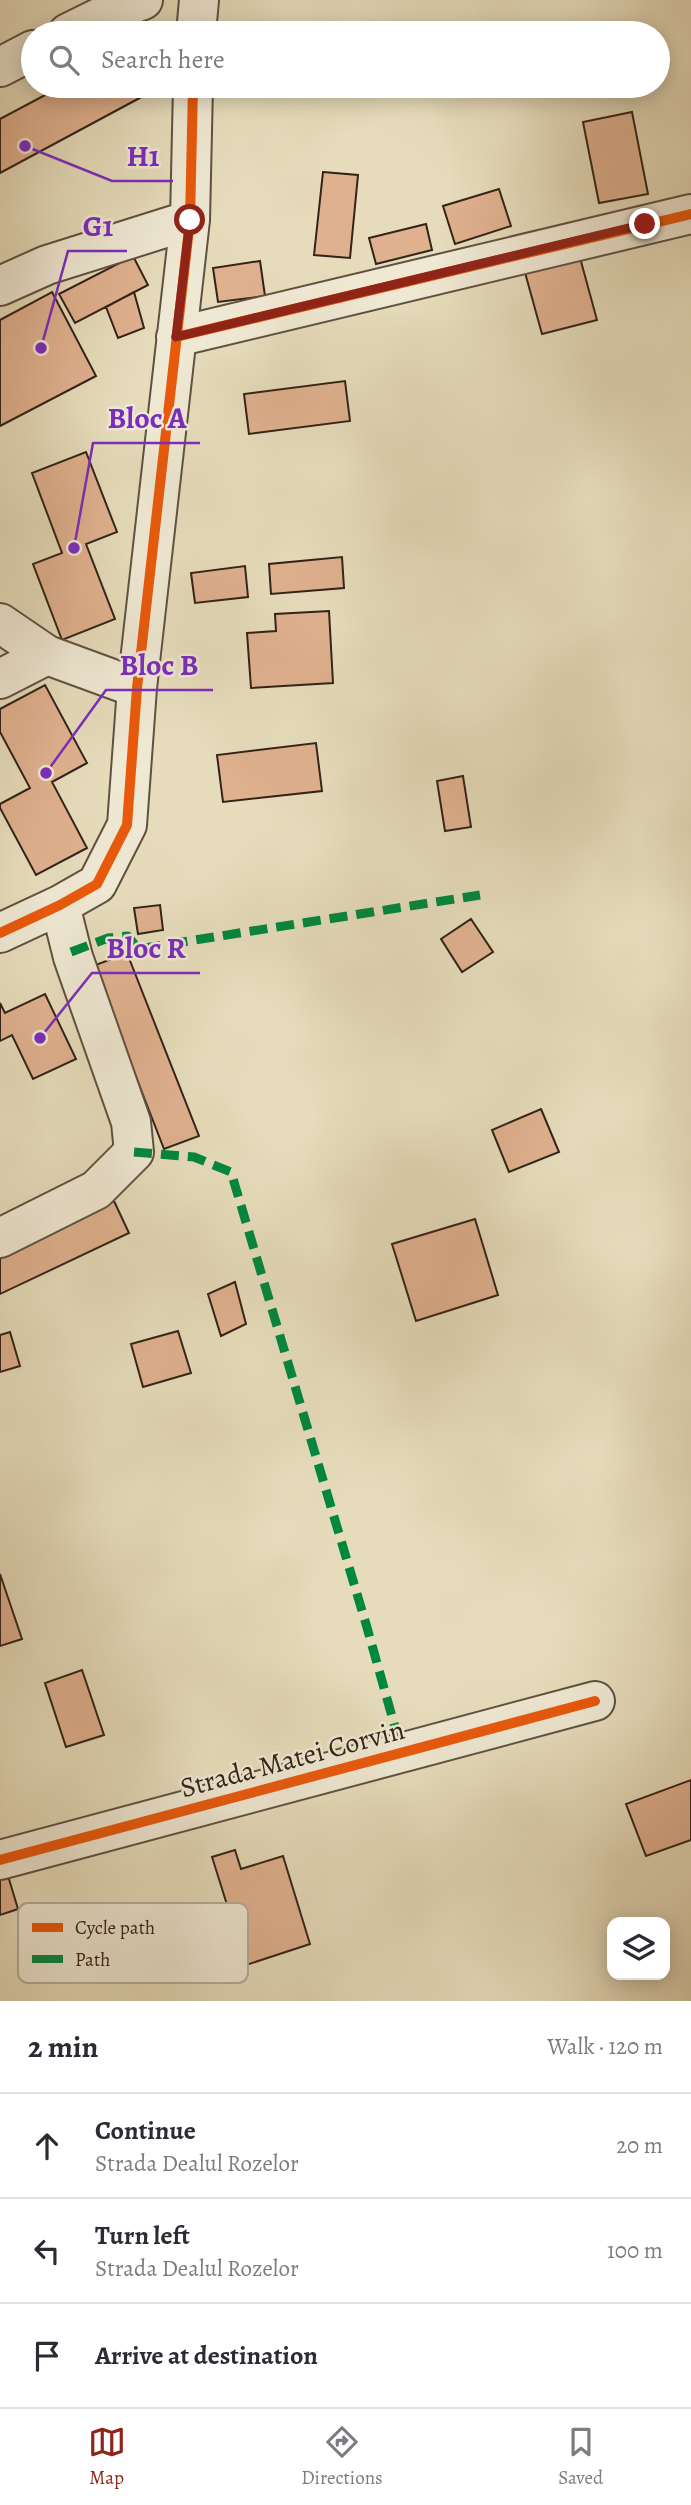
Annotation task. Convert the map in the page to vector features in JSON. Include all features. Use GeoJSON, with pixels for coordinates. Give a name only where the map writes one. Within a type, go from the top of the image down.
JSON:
{"type":"FeatureCollection","features":[{"type":"Feature","properties":{"kind":"street"},"geometry":{"type":"LineString","coordinates":[[93,21],[143,0]]}},
{"type":"Feature","properties":{"kind":"street"},"geometry":{"type":"LineString","coordinates":[[197,21],[199,0]]}},
{"type":"Feature","properties":{"kind":"street"},"geometry":{"type":"LineString","coordinates":[[0,67],[21,57]]}},
{"type":"Feature","properties":{"kind":"street"},"geometry":{"type":"LineString","coordinates":[[0,933],[61,905],[97,884],[127,825],[137,688],[190,220],[193,98]]}},
{"type":"Feature","properties":{"kind":"street"},"geometry":{"type":"LineString","coordinates":[[176,337],[691,214]]}},
{"type":"Feature","properties":{"kind":"street"},"geometry":{"type":"LineString","coordinates":[[0,286],[47,265],[190,220]]}},
{"type":"Feature","properties":{"kind":"street"},"geometry":{"type":"LineString","coordinates":[[0,623],[47,654],[137,688]]}},
{"type":"Feature","properties":{"kind":"street"},"geometry":{"type":"LineString","coordinates":[[0,679],[47,654]]}},
{"type":"Feature","properties":{"kind":"street"},"geometry":{"type":"LineString","coordinates":[[0,1238],[96,1190],[134,1152],[131,1122],[73,957],[61,905]]}},
{"type":"Feature","properties":{"kind":"street","name":"Strada Matei Corvin"},"geometry":{"type":"LineString","coordinates":[[0,1860],[595,1701]]}},
{"type":"Feature","properties":{"kind":"building"},"geometry":{"type":"Polygon","coordinates":[[[39,98],[140,98],[0,173],[0,119],[39,98]]]}},
{"type":"Feature","properties":{"kind":"building"},"geometry":{"type":"Polygon","coordinates":[[[632,112],[648,194],[599,203],[583,122],[632,112]]]}},
{"type":"Feature","properties":{"kind":"building"},"geometry":{"type":"Polygon","coordinates":[[[323,172],[358,175],[350,258],[314,255],[323,172]]]}},
{"type":"Feature","properties":{"kind":"building"},"geometry":{"type":"Polygon","coordinates":[[[499,189],[511,226],[455,244],[443,206],[499,189]]]}},
{"type":"Feature","properties":{"kind":"building"},"geometry":{"type":"Polygon","coordinates":[[[426,224],[432,250],[376,264],[369,238],[426,224]]]}},
{"type":"Feature","properties":{"kind":"building"},"geometry":{"type":"Polygon","coordinates":[[[579,254],[597,320],[542,334],[524,269],[579,254]]]}},
{"type":"Feature","properties":{"kind":"building"},"geometry":{"type":"Polygon","coordinates":[[[133,256],[148,285],[75,323],[59,294],[133,256]]]}},
{"type":"Feature","properties":{"kind":"building"},"geometry":{"type":"Polygon","coordinates":[[[260,261],[265,296],[218,302],[213,268],[260,261]]]}},
{"type":"Feature","properties":{"kind":"building"},"geometry":{"type":"Polygon","coordinates":[[[52,292],[96,376],[0,426],[0,320],[52,292]]]}},
{"type":"Feature","properties":{"kind":"building"},"geometry":{"type":"Polygon","coordinates":[[[134,292],[144,328],[118,338],[106,307],[134,292]]]}},
{"type":"Feature","properties":{"kind":"building"},"geometry":{"type":"Polygon","coordinates":[[[345,381],[350,421],[249,434],[244,394],[345,381]]]}},
{"type":"Feature","properties":{"kind":"building"},"geometry":{"type":"Polygon","coordinates":[[[86,452],[117,532],[86,544],[115,619],[62,640],[33,564],[62,553],[32,473],[86,452]]]}},
{"type":"Feature","properties":{"kind":"building"},"geometry":{"type":"Polygon","coordinates":[[[342,557],[344,588],[271,594],[269,564],[342,557]]]}},
{"type":"Feature","properties":{"kind":"building"},"geometry":{"type":"Polygon","coordinates":[[[245,566],[248,597],[195,603],[191,573],[245,566]]]}},
{"type":"Feature","properties":{"kind":"building"},"geometry":{"type":"Polygon","coordinates":[[[329,611],[333,683],[251,688],[247,633],[276,631],[275,614],[329,611]]]}},
{"type":"Feature","properties":{"kind":"building"},"geometry":{"type":"Polygon","coordinates":[[[45,685],[87,763],[52,782],[87,848],[36,875],[0,808],[0,804],[30,788],[0,732],[0,709],[45,685]]]}},
{"type":"Feature","properties":{"kind":"building"},"geometry":{"type":"Polygon","coordinates":[[[316,743],[322,791],[223,802],[217,755],[316,743]]]}},
{"type":"Feature","properties":{"kind":"building"},"geometry":{"type":"Polygon","coordinates":[[[463,776],[471,827],[445,831],[437,781],[463,776]]]}},
{"type":"Feature","properties":{"kind":"building"},"geometry":{"type":"Polygon","coordinates":[[[160,905],[163,930],[138,934],[134,908],[160,905]]]}},
{"type":"Feature","properties":{"kind":"building"},"geometry":{"type":"Polygon","coordinates":[[[471,919],[493,952],[462,972],[441,939],[471,919]]]}},
{"type":"Feature","properties":{"kind":"building"},"geometry":{"type":"Polygon","coordinates":[[[127,953],[199,1136],[164,1149],[93,966],[127,953]]]}},
{"type":"Feature","properties":{"kind":"building"},"geometry":{"type":"Polygon","coordinates":[[[45,994],[76,1059],[33,1079],[12,1035],[0,1041],[0,1003],[5,1013],[45,994]]]}},
{"type":"Feature","properties":{"kind":"building"},"geometry":{"type":"Polygon","coordinates":[[[541,1109],[559,1152],[509,1172],[492,1130],[541,1109]]]}},
{"type":"Feature","properties":{"kind":"building"},"geometry":{"type":"Polygon","coordinates":[[[114,1201],[129,1233],[0,1294],[0,1256],[114,1201]]]}},
{"type":"Feature","properties":{"kind":"building"},"geometry":{"type":"Polygon","coordinates":[[[475,1219],[498,1295],[416,1321],[392,1244],[475,1219]]]}},
{"type":"Feature","properties":{"kind":"building"},"geometry":{"type":"Polygon","coordinates":[[[235,1282],[246,1324],[221,1336],[208,1294],[235,1282]]]}},
{"type":"Feature","properties":{"kind":"building"},"geometry":{"type":"Polygon","coordinates":[[[178,1331],[191,1373],[143,1387],[131,1344],[178,1331]]]}},
{"type":"Feature","properties":{"kind":"building"},"geometry":{"type":"Polygon","coordinates":[[[10,1332],[20,1366],[0,1372],[0,1335],[10,1332]]]}},
{"type":"Feature","properties":{"kind":"building"},"geometry":{"type":"Polygon","coordinates":[[[0,1574],[22,1639],[0,1646],[0,1574]]]}},
{"type":"Feature","properties":{"kind":"building"},"geometry":{"type":"Polygon","coordinates":[[[82,1670],[104,1735],[66,1747],[45,1683],[82,1670]]]}},
{"type":"Feature","properties":{"kind":"building"},"geometry":{"type":"Polygon","coordinates":[[[691,1780],[691,1840],[646,1856],[626,1804],[691,1780]]]}},
{"type":"Feature","properties":{"kind":"building"},"geometry":{"type":"Polygon","coordinates":[[[235,1850],[241,1869],[283,1856],[310,1944],[248,1964],[248,1903],[226,1903],[212,1857],[235,1850]]]}},
{"type":"Feature","properties":{"kind":"building"},"geometry":{"type":"Polygon","coordinates":[[[3,1859],[18,1909],[0,1915],[0,1860],[3,1859]]]}},
{"type":"Feature","properties":{"kind":"marked path"},"geometry":{"type":"LineString","coordinates":[[71,952],[108,938],[128,936],[138,949],[480,895]]}},
{"type":"Feature","properties":{"kind":"marked path"},"geometry":{"type":"LineString","coordinates":[[134,1152],[194,1157],[231,1172],[402,1752]]}},
{"type":"Feature","properties":{"kind":"cycle path"},"geometry":{"type":"LineString","coordinates":[[0,933],[97,884],[127,825],[137,688],[190,220],[193,98]]}},
{"type":"Feature","properties":{"kind":"cycle path"},"geometry":{"type":"LineString","coordinates":[[176,337],[691,214]]}},
{"type":"Feature","properties":{"kind":"cycle path"},"geometry":{"type":"LineString","coordinates":[[0,1860],[595,1701]]}},
{"type":"Feature","properties":{"kind":"place","name":"H1"},"geometry":{"type":"Point","coordinates":[25,146]}},
{"type":"Feature","properties":{"kind":"place","name":"G1"},"geometry":{"type":"Point","coordinates":[41,348]}},
{"type":"Feature","properties":{"kind":"place","name":"Bloc A"},"geometry":{"type":"Point","coordinates":[74,548]}},
{"type":"Feature","properties":{"kind":"place","name":"Bloc B"},"geometry":{"type":"Point","coordinates":[46,773]}},
{"type":"Feature","properties":{"kind":"place","name":"Bloc R"},"geometry":{"type":"Point","coordinates":[40,1038]}},
{"type":"Feature","properties":{"kind":"route"},"geometry":{"type":"LineString","coordinates":[[190,220],[176,337],[645,224]]}}]}
